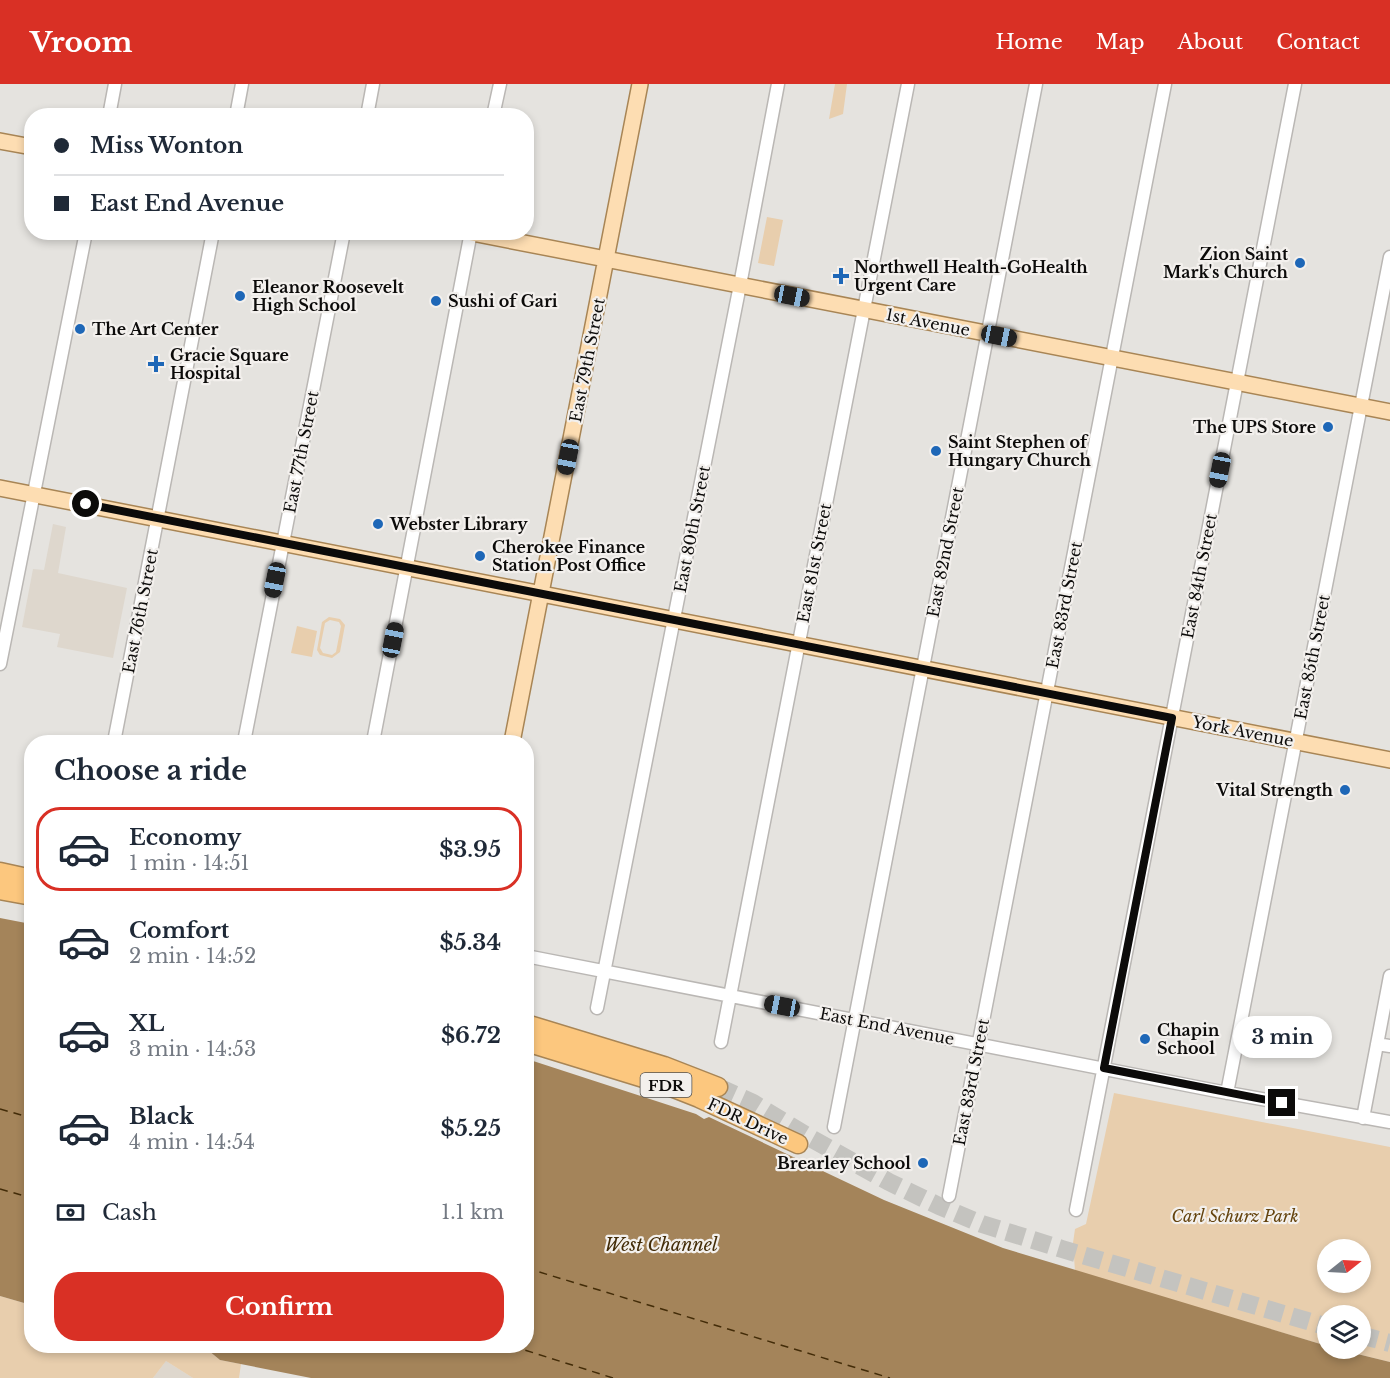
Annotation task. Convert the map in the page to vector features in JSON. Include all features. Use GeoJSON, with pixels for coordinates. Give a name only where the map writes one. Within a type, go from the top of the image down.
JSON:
{"type":"FeatureCollection","features":[{"type":"Feature","properties":{"kind":"highway"},"geometry":{"type":"LineString","coordinates":[[0,872],[24,877]]}},
{"type":"Feature","properties":{"kind":"highway"},"geometry":{"type":"LineString","coordinates":[[0,890],[24,894]]}},
{"type":"Feature","properties":{"kind":"highway","name":"FDR Drive"},"geometry":{"type":"LineString","coordinates":[[534,1026],[664,1065],[718,1087]]}},
{"type":"Feature","properties":{"kind":"highway","name":"FDR Drive"},"geometry":{"type":"LineString","coordinates":[[534,1044],[666,1085],[798,1144]]}},
{"type":"Feature","properties":{"kind":"main road","name":"East 79th Street"},"geometry":{"type":"LineString","coordinates":[[513,735],[640,84]]}},
{"type":"Feature","properties":{"kind":"main road"},"geometry":{"type":"LineString","coordinates":[[0,141],[24,146]]}},
{"type":"Feature","properties":{"kind":"main road","name":"1st Avenue"},"geometry":{"type":"LineString","coordinates":[[506,240],[1390,412]]}},
{"type":"Feature","properties":{"kind":"main road","name":"York Avenue"},"geometry":{"type":"LineString","coordinates":[[0,488],[1390,760]]}},
{"type":"Feature","properties":{"kind":"street"},"geometry":{"type":"LineString","coordinates":[[110,108],[115,84]]}},
{"type":"Feature","properties":{"kind":"street"},"geometry":{"type":"LineString","coordinates":[[238,108],[242,84]]}},
{"type":"Feature","properties":{"kind":"street"},"geometry":{"type":"LineString","coordinates":[[368,108],[373,84]]}},
{"type":"Feature","properties":{"kind":"street"},"geometry":{"type":"LineString","coordinates":[[495,108],[500,84]]}},
{"type":"Feature","properties":{"kind":"street","name":"East 80th Street"},"geometry":{"type":"LineString","coordinates":[[597,1008],[740,285],[777,84]]}},
{"type":"Feature","properties":{"kind":"street","name":"East 81st Street"},"geometry":{"type":"LineString","coordinates":[[721,1042],[908,84]]}},
{"type":"Feature","properties":{"kind":"street","name":"East 82nd Street"},"geometry":{"type":"LineString","coordinates":[[834,1127],[1036,84]]}},
{"type":"Feature","properties":{"kind":"street","name":"East 83rd Street"},"geometry":{"type":"LineString","coordinates":[[949,1196],[1165,84]]}},
{"type":"Feature","properties":{"kind":"street","name":"East 84th Street"},"geometry":{"type":"LineString","coordinates":[[1076,1210],[1295,84]]}},
{"type":"Feature","properties":{"kind":"street"},"geometry":{"type":"LineString","coordinates":[[0,664],[84,240]]}},
{"type":"Feature","properties":{"kind":"street","name":"East 76th Street"},"geometry":{"type":"LineString","coordinates":[[115,735],[211,240]]}},
{"type":"Feature","properties":{"kind":"street","name":"East 77th Street"},"geometry":{"type":"LineString","coordinates":[[245,735],[342,240]]}},
{"type":"Feature","properties":{"kind":"street"},"geometry":{"type":"LineString","coordinates":[[374,735],[468,240]]}},
{"type":"Feature","properties":{"kind":"street","name":"East 85th Street"},"geometry":{"type":"LineString","coordinates":[[1227,1093],[1390,257]]}},
{"type":"Feature","properties":{"kind":"street","name":"East End Avenue"},"geometry":{"type":"LineString","coordinates":[[534,958],[1227,1093],[1390,1122]]}},
{"type":"Feature","properties":{"kind":"street"},"geometry":{"type":"LineString","coordinates":[[1363,1118],[1390,976]]}},
{"type":"Feature","properties":{"kind":"street"},"geometry":{"type":"LineString","coordinates":[[1377,1044],[1390,1046]]}},
{"type":"Feature","properties":{"kind":"shaded area"},"geometry":{"type":"Polygon","coordinates":[[[53,524],[66,527],[58,573],[127,588],[113,658],[57,647],[60,634],[22,627],[33,569],[44,570],[53,524]]]}},
{"type":"Feature","properties":{"kind":"shaded area"},"geometry":{"type":"Polygon","coordinates":[[[166,1361],[193,1378],[153,1378],[166,1361]]]}},
{"type":"Feature","properties":{"kind":"green space"},"geometry":{"type":"Polygon","coordinates":[[[835,84],[847,84],[843,114],[829,119],[835,84]]]}},
{"type":"Feature","properties":{"kind":"green space"},"geometry":{"type":"Polygon","coordinates":[[[767,217],[783,220],[774,266],[758,263],[767,217]]]}},
{"type":"Feature","properties":{"kind":"green space"},"geometry":{"type":"Polygon","coordinates":[[[329,617],[340,619],[345,625],[340,652],[332,658],[320,655],[317,650],[322,622],[329,617]],[[330,620],[325,623],[320,648],[323,653],[332,655],[336,652],[341,626],[339,622],[330,620]]]}},
{"type":"Feature","properties":{"kind":"green space"},"geometry":{"type":"Polygon","coordinates":[[[297,626],[317,631],[312,657],[291,653],[297,626]]]}},
{"type":"Feature","properties":{"kind":"green space","name":"Carl Schurz Park"},"geometry":{"type":"Polygon","coordinates":[[[1114,1093],[1390,1147],[1390,1362],[1371,1357],[1371,1305],[1317,1305],[1317,1343],[1075,1271],[1073,1243],[1075,1229],[1086,1224],[1114,1093]]]}},
{"type":"Feature","properties":{"kind":"green space"},"geometry":{"type":"Polygon","coordinates":[[[0,1296],[24,1303],[24,1353],[212,1353],[220,1360],[241,1364],[239,1378],[193,1378],[166,1361],[153,1378],[0,1378],[0,1296]]]}},
{"type":"Feature","properties":{"kind":"water"},"geometry":{"type":"Polygon","coordinates":[[[0,918],[24,923],[24,1303],[0,1296],[0,918]]]}},
{"type":"Feature","properties":{"kind":"water","name":"West Channel"},"geometry":{"type":"Polygon","coordinates":[[[534,1061],[696,1114],[704,1119],[709,1117],[884,1200],[1003,1248],[1317,1343],[1317,1359],[1371,1357],[1390,1362],[1390,1378],[311,1378],[220,1360],[212,1353],[534,1353],[534,1061]]]}},
{"type":"Feature","properties":{"kind":"ferry route"},"geometry":{"type":"LineString","coordinates":[[0,1109],[24,1116]]}},
{"type":"Feature","properties":{"kind":"ferry route"},"geometry":{"type":"LineString","coordinates":[[0,1189],[24,1196]]}},
{"type":"Feature","properties":{"kind":"ferry route"},"geometry":{"type":"LineString","coordinates":[[534,1270],[890,1378]]}},
{"type":"Feature","properties":{"kind":"ferry route"},"geometry":{"type":"LineString","coordinates":[[534,1353],[613,1378]]}},
{"type":"Feature","properties":{"kind":"tunnel"},"geometry":{"type":"LineString","coordinates":[[718,1087],[753,1103],[889,1182],[982,1224],[1317,1324]]}},
{"type":"Feature","properties":{"kind":"tunnel"},"geometry":{"type":"LineString","coordinates":[[1371,1338],[1390,1343]]}},
{"type":"Feature","properties":{"kind":"place","name":"Zion Saint Mark's Church"},"geometry":{"type":"Point","coordinates":[1300,263]}},
{"type":"Feature","properties":{"kind":"place","name":"Northwell Health-GoHealth Urgent Care"},"geometry":{"type":"Point","coordinates":[841,276]}},
{"type":"Feature","properties":{"kind":"place","name":"Eleanor Roosevelt High School"},"geometry":{"type":"Point","coordinates":[240,296]}},
{"type":"Feature","properties":{"kind":"place","name":"Sushi of Gari"},"geometry":{"type":"Point","coordinates":[436,301]}},
{"type":"Feature","properties":{"kind":"place","name":"The Art Center"},"geometry":{"type":"Point","coordinates":[80,329]}},
{"type":"Feature","properties":{"kind":"place","name":"Gracie Square Hospital"},"geometry":{"type":"Point","coordinates":[156,364]}},
{"type":"Feature","properties":{"kind":"place","name":"The UPS Store"},"geometry":{"type":"Point","coordinates":[1328,427]}},
{"type":"Feature","properties":{"kind":"place","name":"Saint Stephen of Hungary Church"},"geometry":{"type":"Point","coordinates":[936,451]}},
{"type":"Feature","properties":{"kind":"place","name":"Webster Library"},"geometry":{"type":"Point","coordinates":[378,524]}},
{"type":"Feature","properties":{"kind":"place","name":"Cherokee Finance Station Post Office"},"geometry":{"type":"Point","coordinates":[480,556]}},
{"type":"Feature","properties":{"kind":"place","name":"Vital Strength"},"geometry":{"type":"Point","coordinates":[1345,790]}},
{"type":"Feature","properties":{"kind":"place","name":"Chapin School"},"geometry":{"type":"Point","coordinates":[1145,1039]}},
{"type":"Feature","properties":{"kind":"place","name":"Brearley School"},"geometry":{"type":"Point","coordinates":[923,1163]}},
{"type":"Feature","properties":{"kind":"route"},"geometry":{"type":"LineString","coordinates":[[86,504],[1172,718],[1104,1068],[1282,1103]]}}]}
